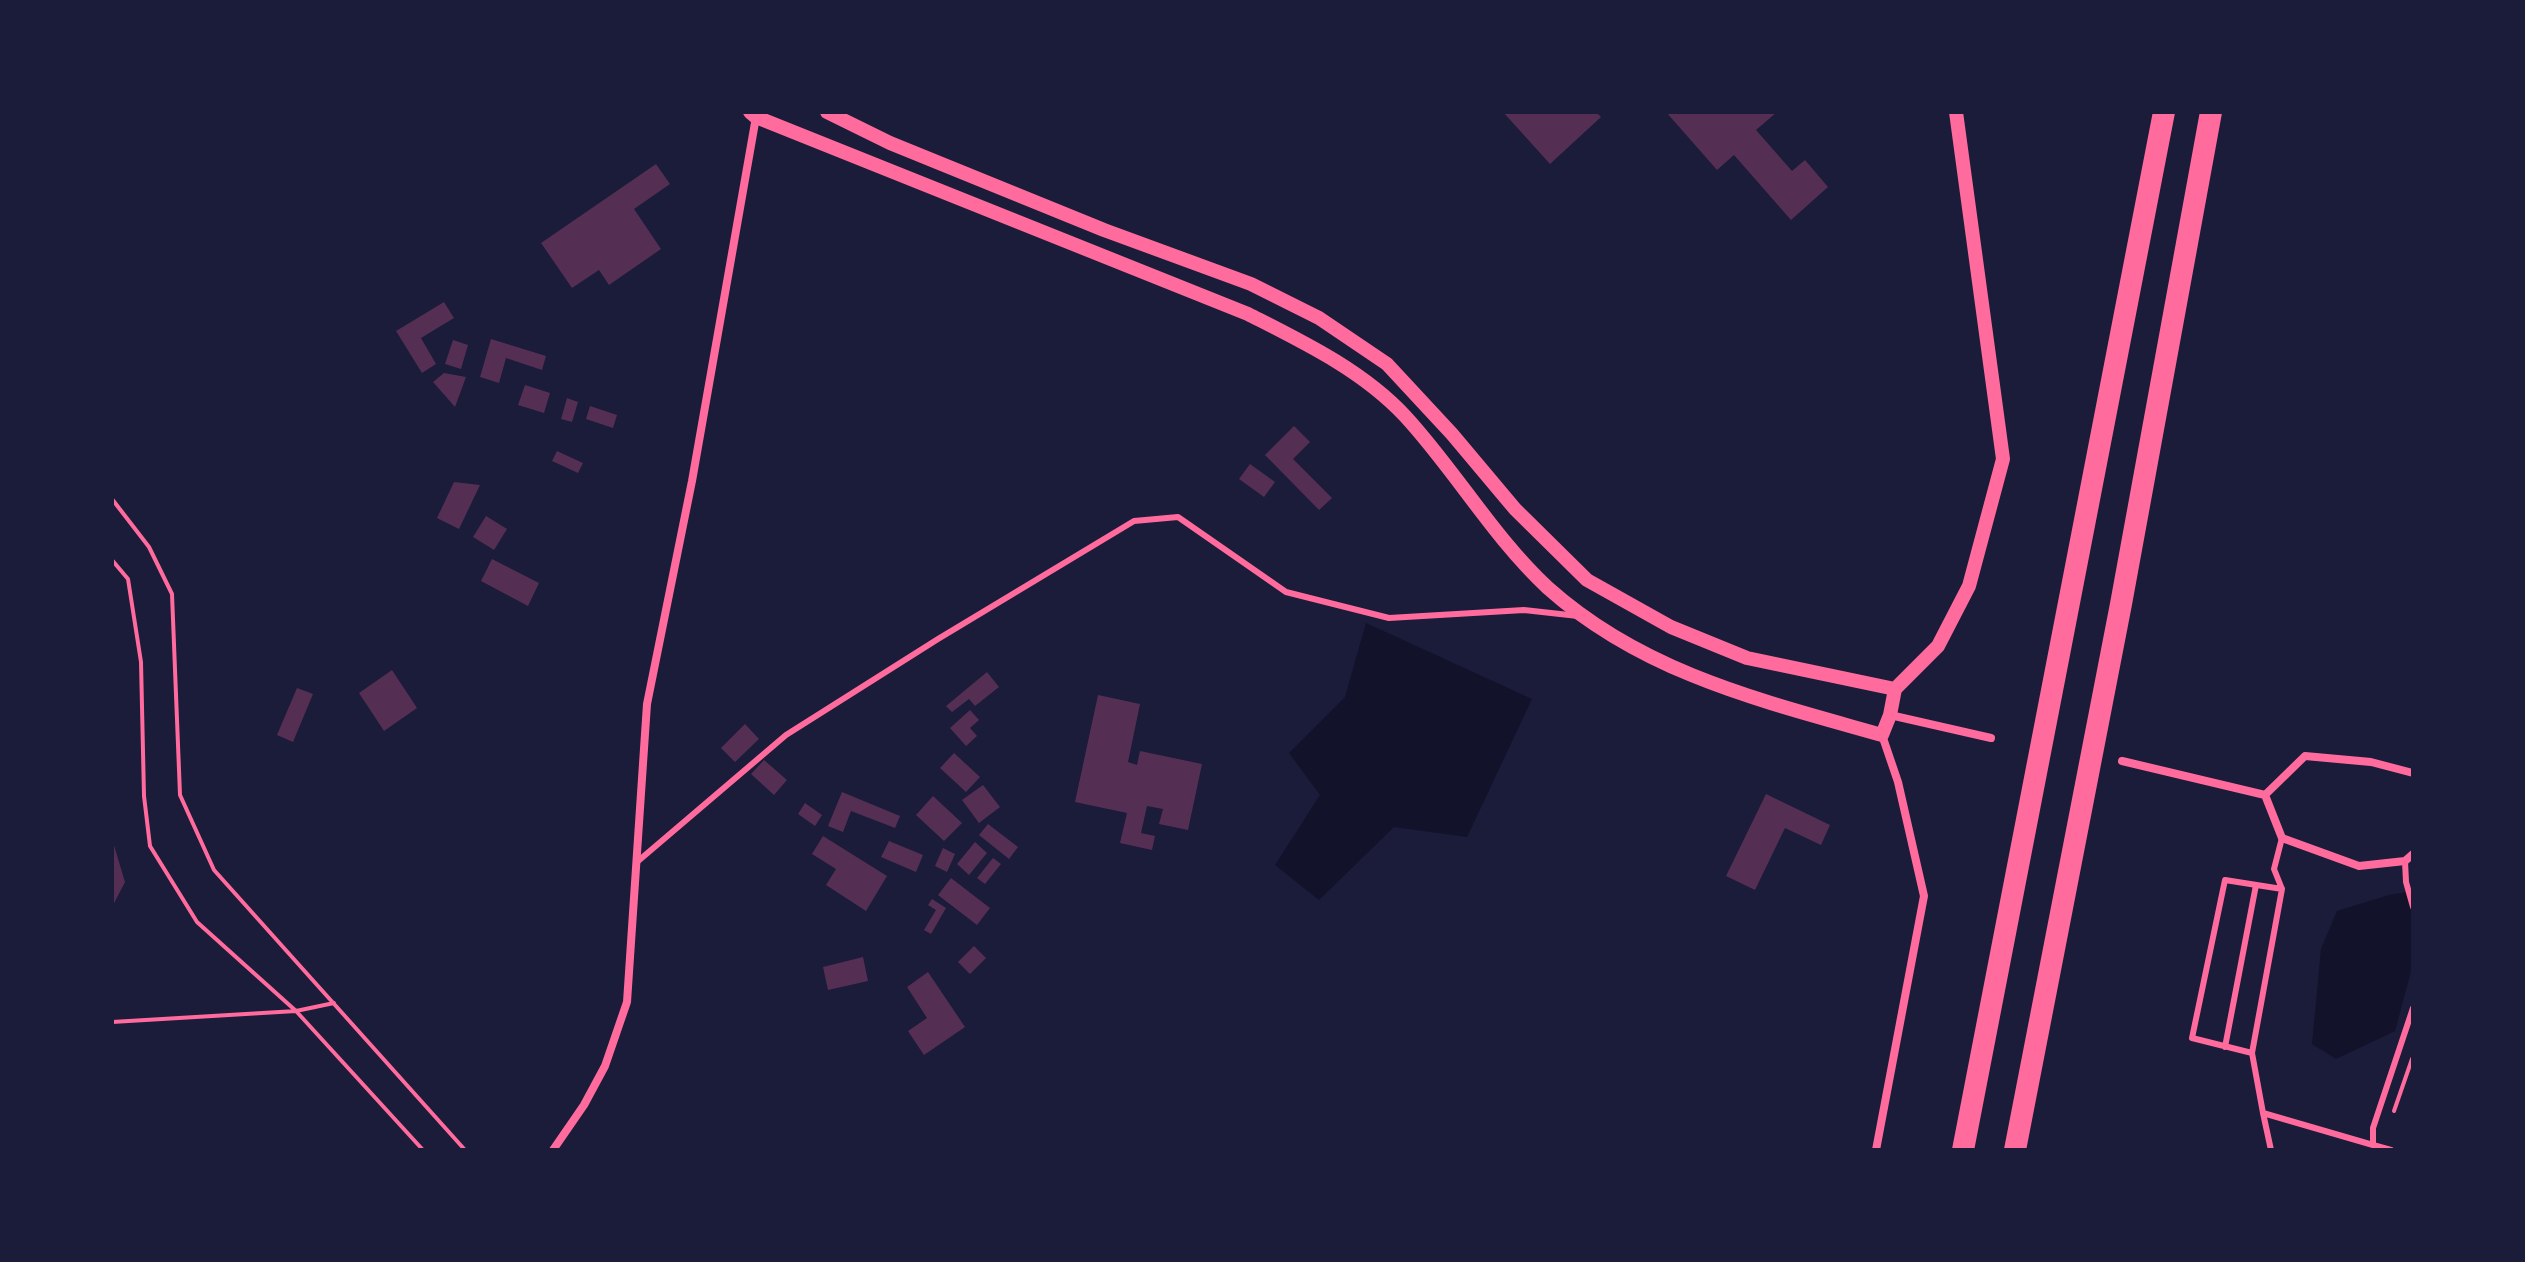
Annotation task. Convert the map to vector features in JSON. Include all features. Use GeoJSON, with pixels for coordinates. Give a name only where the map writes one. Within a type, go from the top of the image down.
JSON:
{"type":"FeatureCollection","features":[{"type":"Feature","properties":{"kind":"highway"},"geometry":{"type":"LineString","coordinates":[[1963,1150],[2164,112]]}},
{"type":"Feature","properties":{"kind":"highway"},"geometry":{"type":"LineString","coordinates":[[2015,1150],[2121,604],[2211,112]]}},
{"type":"Feature","properties":{"kind":"street"},"geometry":{"type":"LineString","coordinates":[[827,112],[890,143],[1075,218],[1251,284],[1319,318],[1387,364],[1452,434],[1515,509],[1587,580],[1671,627],[1747,658],[1895,689]]}},
{"type":"Feature","properties":{"kind":"street"},"geometry":{"type":"LineString","coordinates":[[1876,1150],[1924,896],[1898,782],[1882,735],[1895,689],[1938,646],[1969,586],[2003,459],[1956,112]]}},
{"type":"Feature","properties":{"kind":"street"},"geometry":{"type":"LineString","coordinates":[[553,1150],[584,1105],[605,1066],[627,1002],[647,704],[692,481],[754,114],[1248,314],[1306,343],[1359,377],[1404,416],[1547,587],[1598,627],[1675,670],[1733,693],[1882,735]]}},
{"type":"Feature","properties":{"kind":"street"},"geometry":{"type":"LineString","coordinates":[[1890,715],[1991,738]]}},
{"type":"Feature","properties":{"kind":"street"},"geometry":{"type":"LineString","coordinates":[[2265,795],[2305,756],[2371,762],[2413,773]]}},
{"type":"Feature","properties":{"kind":"street"},"geometry":{"type":"LineString","coordinates":[[2122,761],[2265,795]]}},
{"type":"Feature","properties":{"kind":"street"},"geometry":{"type":"LineString","coordinates":[[2265,795],[2282,838],[2359,866],[2405,861],[2413,854]]}},
{"type":"Feature","properties":{"kind":"lane"},"geometry":{"type":"LineString","coordinates":[[637,862],[786,735],[1134,521],[1178,517],[1286,592],[1389,618],[1524,610],[1585,617]]}},
{"type":"Feature","properties":{"kind":"lane"},"geometry":{"type":"LineString","coordinates":[[2271,1150],[2252,1053],[2282,889],[2274,869],[2282,838]]}},
{"type":"Feature","properties":{"kind":"lane"},"geometry":{"type":"LineString","coordinates":[[2405,861],[2406,882],[2413,907]]}},
{"type":"Feature","properties":{"kind":"lane"},"geometry":{"type":"LineString","coordinates":[[2252,1053],[2192,1038],[2225,880],[2282,889]]}},
{"type":"Feature","properties":{"kind":"lane"},"geometry":{"type":"LineString","coordinates":[[2225,1047],[2256,885]]}},
{"type":"Feature","properties":{"kind":"lane"},"geometry":{"type":"LineString","coordinates":[[2373,1145],[2373,1128],[2413,1008]]}},
{"type":"Feature","properties":{"kind":"lane"},"geometry":{"type":"LineString","coordinates":[[2263,1113],[2391,1150]]}},
{"type":"Feature","properties":{"kind":"path"},"geometry":{"type":"LineString","coordinates":[[112,499],[149,547],[172,594],[180,795],[214,870],[465,1150]]}},
{"type":"Feature","properties":{"kind":"path"},"geometry":{"type":"LineString","coordinates":[[112,560],[128,579],[141,662],[144,796],[150,846],[197,922],[296,1011],[423,1150]]}},
{"type":"Feature","properties":{"kind":"path"},"geometry":{"type":"LineString","coordinates":[[112,1022],[296,1011],[334,1003]]}},
{"type":"Feature","properties":{"kind":"shaded area"},"geometry":{"type":"Polygon","coordinates":[[[1366,623],[1532,699],[1467,837],[1394,827],[1319,900],[1275,865],[1320,795],[1289,753],[1345,697],[1366,623]]]}},
{"type":"Feature","properties":{"kind":"shaded area"},"geometry":{"type":"Polygon","coordinates":[[[2413,891],[2413,964],[2395,1031],[2336,1059],[2312,1044],[2321,949],[2337,911],[2413,891]]]}},
{"type":"Feature","properties":{"kind":"building"},"geometry":{"type":"Polygon","coordinates":[[[1503,112],[1596,112],[1601,117],[1550,164],[1503,112]]]}},
{"type":"Feature","properties":{"kind":"building"},"geometry":{"type":"Polygon","coordinates":[[[1666,112],[1777,112],[1756,130],[1792,171],[1805,160],[1828,187],[1791,220],[1734,155],[1717,170],[1666,112]]]}},
{"type":"Feature","properties":{"kind":"building"},"geometry":{"type":"Polygon","coordinates":[[[656,164],[670,184],[634,209],[661,249],[609,285],[599,270],[572,288],[541,243],[656,164]]]}},
{"type":"Feature","properties":{"kind":"building"},"geometry":{"type":"Polygon","coordinates":[[[444,302],[454,318],[421,338],[436,364],[422,373],[396,331],[444,302]]]}},
{"type":"Feature","properties":{"kind":"building"},"geometry":{"type":"Polygon","coordinates":[[[491,339],[546,356],[542,370],[506,358],[499,383],[480,377],[491,339]]]}},
{"type":"Feature","properties":{"kind":"building"},"geometry":{"type":"Polygon","coordinates":[[[453,340],[468,345],[461,369],[445,364],[453,340]]]}},
{"type":"Feature","properties":{"kind":"building"},"geometry":{"type":"Polygon","coordinates":[[[444,373],[466,377],[455,407],[433,382],[444,373]]]}},
{"type":"Feature","properties":{"kind":"building"},"geometry":{"type":"Polygon","coordinates":[[[525,385],[550,393],[544,413],[518,405],[525,385]]]}},
{"type":"Feature","properties":{"kind":"building"},"geometry":{"type":"Polygon","coordinates":[[[567,398],[578,402],[572,422],[561,419],[567,398]]]}},
{"type":"Feature","properties":{"kind":"building"},"geometry":{"type":"Polygon","coordinates":[[[590,406],[617,415],[613,428],[586,419],[590,406]]]}},
{"type":"Feature","properties":{"kind":"building"},"geometry":{"type":"Polygon","coordinates":[[[1294,426],[1310,442],[1293,459],[1332,498],[1319,510],[1265,455],[1294,426]]]}},
{"type":"Feature","properties":{"kind":"building"},"geometry":{"type":"Polygon","coordinates":[[[557,451],[583,463],[578,473],[552,461],[557,451]]]}},
{"type":"Feature","properties":{"kind":"building"},"geometry":{"type":"Polygon","coordinates":[[[1250,464],[1275,482],[1264,497],[1239,479],[1250,464]]]}},
{"type":"Feature","properties":{"kind":"building"},"geometry":{"type":"Polygon","coordinates":[[[454,482],[480,485],[459,529],[437,518],[454,482]]]}},
{"type":"Feature","properties":{"kind":"building"},"geometry":{"type":"Polygon","coordinates":[[[486,516],[507,529],[494,550],[473,537],[486,516]]]}},
{"type":"Feature","properties":{"kind":"building"},"geometry":{"type":"Polygon","coordinates":[[[492,559],[539,583],[528,606],[481,581],[492,559]]]}},
{"type":"Feature","properties":{"kind":"building"},"geometry":{"type":"Polygon","coordinates":[[[392,670],[417,708],[384,731],[359,693],[392,670]]]}},
{"type":"Feature","properties":{"kind":"building"},"geometry":{"type":"Polygon","coordinates":[[[987,672],[999,687],[975,706],[969,699],[952,712],[946,706],[987,672]]]}},
{"type":"Feature","properties":{"kind":"building"},"geometry":{"type":"Polygon","coordinates":[[[297,688],[313,694],[293,742],[277,735],[297,688]]]}},
{"type":"Feature","properties":{"kind":"building"},"geometry":{"type":"Polygon","coordinates":[[[1098,695],[1140,704],[1128,762],[1137,765],[1140,751],[1202,764],[1188,830],[1159,824],[1163,809],[1147,806],[1141,833],[1155,836],[1152,850],[1120,843],[1127,813],[1075,802],[1098,695]]]}},
{"type":"Feature","properties":{"kind":"building"},"geometry":{"type":"Polygon","coordinates":[[[970,710],[979,720],[970,728],[977,736],[966,746],[950,728],[970,710]]]}},
{"type":"Feature","properties":{"kind":"building"},"geometry":{"type":"Polygon","coordinates":[[[745,724],[759,739],[735,762],[721,748],[745,724]]]}},
{"type":"Feature","properties":{"kind":"building"},"geometry":{"type":"Polygon","coordinates":[[[954,753],[980,777],[966,792],[940,768],[954,753]]]}},
{"type":"Feature","properties":{"kind":"building"},"geometry":{"type":"Polygon","coordinates":[[[764,760],[787,780],[774,795],[751,774],[764,760]]]}},
{"type":"Feature","properties":{"kind":"building"},"geometry":{"type":"Polygon","coordinates":[[[983,785],[1000,807],[979,823],[962,800],[983,785]]]}},
{"type":"Feature","properties":{"kind":"building"},"geometry":{"type":"Polygon","coordinates":[[[842,792],[900,816],[895,828],[851,811],[843,832],[828,826],[842,792]]]}},
{"type":"Feature","properties":{"kind":"building"},"geometry":{"type":"Polygon","coordinates":[[[1766,794],[1830,825],[1821,845],[1785,828],[1755,890],[1726,876],[1766,794]]]}},
{"type":"Feature","properties":{"kind":"building"},"geometry":{"type":"Polygon","coordinates":[[[933,796],[962,823],[944,841],[916,815],[933,796]]]}},
{"type":"Feature","properties":{"kind":"building"},"geometry":{"type":"Polygon","coordinates":[[[805,803],[822,815],[815,826],[798,814],[805,803]]]}},
{"type":"Feature","properties":{"kind":"building"},"geometry":{"type":"Polygon","coordinates":[[[988,824],[1018,847],[1009,859],[979,835],[988,824]]]}},
{"type":"Feature","properties":{"kind":"building"},"geometry":{"type":"Polygon","coordinates":[[[823,836],[887,876],[866,911],[826,885],[836,869],[812,854],[823,836]]]}},
{"type":"Feature","properties":{"kind":"building"},"geometry":{"type":"Polygon","coordinates":[[[889,841],[923,855],[916,872],[881,857],[889,841]]]}},
{"type":"Feature","properties":{"kind":"building"},"geometry":{"type":"Polygon","coordinates":[[[975,842],[987,853],[969,875],[957,864],[975,842]]]}},
{"type":"Feature","properties":{"kind":"building"},"geometry":{"type":"Polygon","coordinates":[[[112,843],[125,882],[112,907],[112,843]]]}},
{"type":"Feature","properties":{"kind":"building"},"geometry":{"type":"Polygon","coordinates":[[[943,848],[955,854],[947,872],[935,866],[943,848]]]}},
{"type":"Feature","properties":{"kind":"building"},"geometry":{"type":"Polygon","coordinates":[[[993,858],[1001,864],[985,884],[977,878],[993,858]]]}},
{"type":"Feature","properties":{"kind":"building"},"geometry":{"type":"Polygon","coordinates":[[[951,878],[990,908],[977,925],[938,895],[951,878]]]}},
{"type":"Feature","properties":{"kind":"building"},"geometry":{"type":"Polygon","coordinates":[[[932,899],[946,908],[931,934],[924,930],[936,910],[928,905],[932,899]]]}},
{"type":"Feature","properties":{"kind":"building"},"geometry":{"type":"Polygon","coordinates":[[[974,946],[986,958],[970,974],[958,962],[974,946]]]}},
{"type":"Feature","properties":{"kind":"building"},"geometry":{"type":"Polygon","coordinates":[[[863,957],[868,981],[828,990],[823,967],[863,957]]]}},
{"type":"Feature","properties":{"kind":"building"},"geometry":{"type":"Polygon","coordinates":[[[928,972],[965,1027],[924,1055],[908,1031],[927,1018],[907,987],[928,972]]]}}]}
